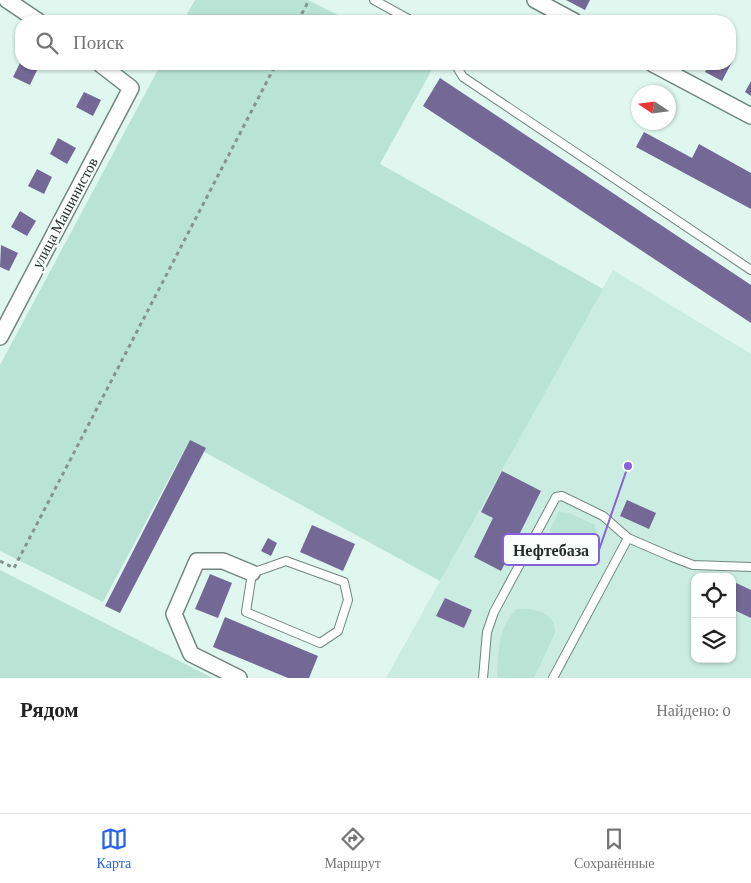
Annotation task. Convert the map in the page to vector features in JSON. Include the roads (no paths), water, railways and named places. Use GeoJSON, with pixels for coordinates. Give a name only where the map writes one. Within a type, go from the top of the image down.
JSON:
{"type":"FeatureCollection","features":[{"type":"Feature","properties":{"kind":"street"},"geometry":{"type":"LineString","coordinates":[[7,0],[29,15]]}},
{"type":"Feature","properties":{"kind":"street"},"geometry":{"type":"LineString","coordinates":[[535,0],[563,15]]}},
{"type":"Feature","properties":{"kind":"street","name":"улица Машинистов"},"geometry":{"type":"LineString","coordinates":[[0,337],[130,88],[109,70]]}},
{"type":"Feature","properties":{"kind":"street"},"geometry":{"type":"LineString","coordinates":[[664,70],[751,116]]}},
{"type":"Feature","properties":{"kind":"street"},"geometry":{"type":"LineString","coordinates":[[238,678],[191,654],[174,614],[197,561],[223,560],[252,573]]}},
{"type":"Feature","properties":{"kind":"lane"},"geometry":{"type":"LineString","coordinates":[[374,0],[401,15]]}},
{"type":"Feature","properties":{"kind":"lane"},"geometry":{"type":"LineString","coordinates":[[459,70],[463,77],[751,270]]}},
{"type":"Feature","properties":{"kind":"lane"},"geometry":{"type":"LineString","coordinates":[[483,678],[488,632],[494,612],[556,497],[562,496],[603,516],[628,538],[693,565],[751,567]]}},
{"type":"Feature","properties":{"kind":"lane"},"geometry":{"type":"LineString","coordinates":[[553,678],[628,538]]}},
{"type":"Feature","properties":{"kind":"lane"},"geometry":{"type":"LineString","coordinates":[[286,561],[344,582],[348,600],[338,631],[320,643],[246,612],[252,573],[286,561]]}},
{"type":"Feature","properties":{"kind":"place","name":"Нефтебаза"},"geometry":{"type":"Point","coordinates":[628,466]}}]}
